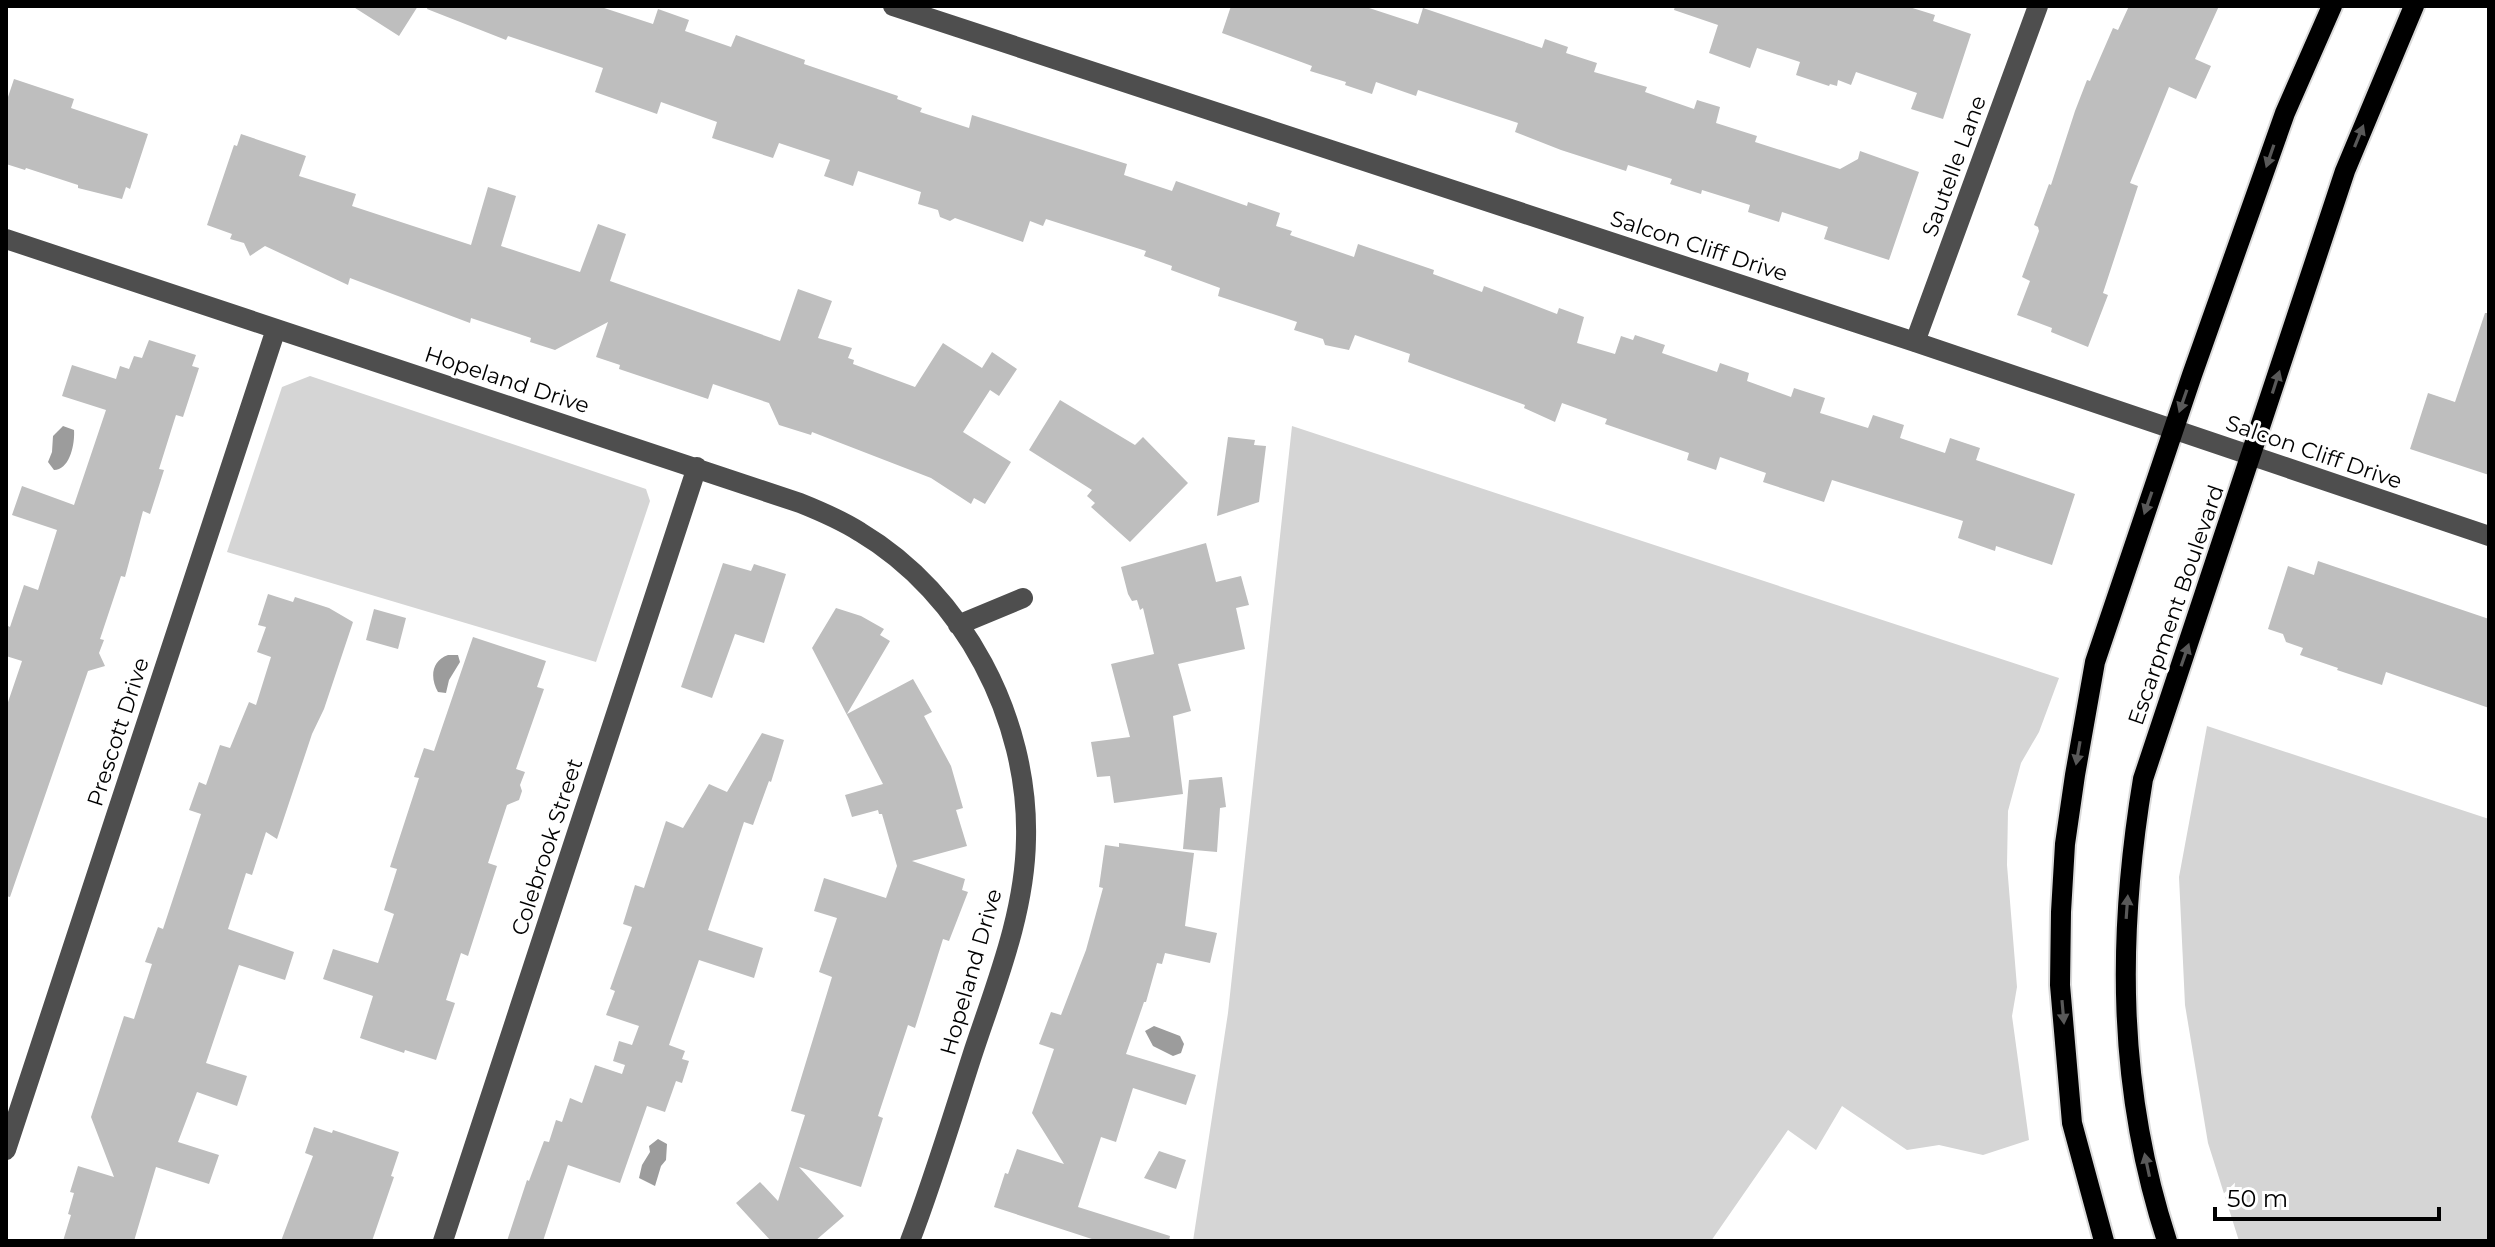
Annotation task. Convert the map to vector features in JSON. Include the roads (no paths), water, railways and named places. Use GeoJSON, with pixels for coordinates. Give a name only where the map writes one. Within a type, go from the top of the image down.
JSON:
{"type":"FeatureCollection","features":[{"type":"Feature","properties":{"kind":"main road"},"geometry":{"type":"LineString","coordinates":[[2104,1241],[2072,1123],[2060,985],[2065,844],[2095,662],[2285,113],[2332,6]]}},
{"type":"Feature","properties":{"kind":"main road","name":"Escarpment Boulevard"},"geometry":{"type":"LineString","coordinates":[[2167,1241],[2158,1216],[2135,1111],[2126,1033],[2125,937],[2131,855],[2143,779],[2345,171],[2414,6]]}},
{"type":"Feature","properties":{"kind":"street","name":"Salcon Cliff Drive"},"geometry":{"type":"LineString","coordinates":[[893,6],[1915,342],[2489,536]]}},
{"type":"Feature","properties":{"kind":"street","name":"Sautelle Lane"},"geometry":{"type":"LineString","coordinates":[[1915,342],[2038,6]]}},
{"type":"Feature","properties":{"kind":"street","name":"Hopeland Drive"},"geometry":{"type":"LineString","coordinates":[[6,239],[800,503],[861,532],[926,584],[958,625],[989,676],[1013,733],[1026,811],[1025,866],[1007,951],[910,1241]]}},
{"type":"Feature","properties":{"kind":"street","name":"Prescott Drive"},"geometry":{"type":"LineString","coordinates":[[6,1150],[276,329]]}},
{"type":"Feature","properties":{"kind":"street","name":"Colebrook Street"},"geometry":{"type":"LineString","coordinates":[[443,1241],[697,467]]}},
{"type":"Feature","properties":{"kind":"street"},"geometry":{"type":"LineString","coordinates":[[958,625],[1023,598]]}}]}
